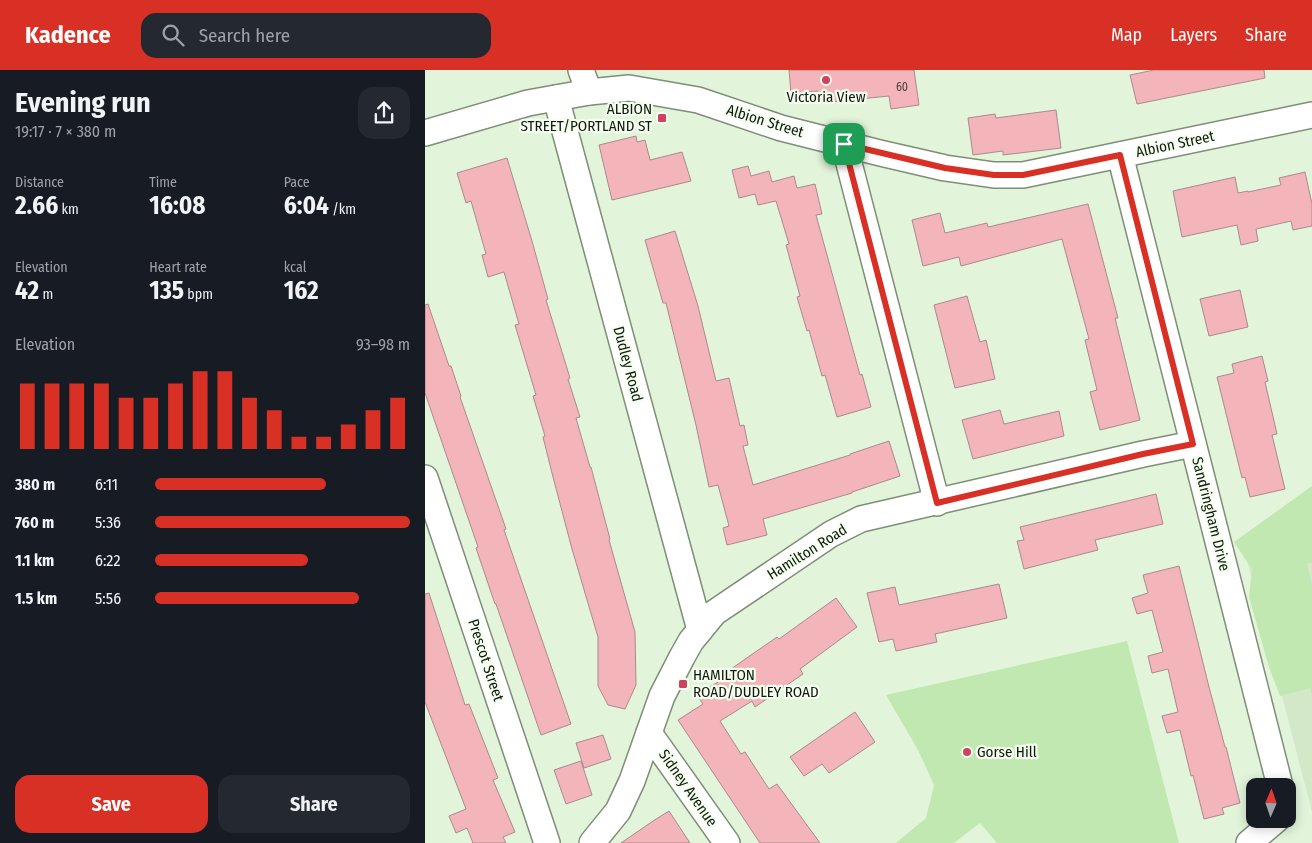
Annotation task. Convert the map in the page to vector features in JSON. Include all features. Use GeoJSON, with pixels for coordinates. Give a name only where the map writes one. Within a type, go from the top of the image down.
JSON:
{"type":"FeatureCollection","features":[{"type":"Feature","properties":{"kind":"street","name":"Albion Street"},"geometry":{"type":"LineString","coordinates":[[425,133],[528,103],[556,98],[585,81],[629,88],[646,81],[781,128],[844,144],[945,168],[994,175],[1023,175],[1312,115]]}},
{"type":"Feature","properties":{"kind":"street","name":"Dudley Road"},"geometry":{"type":"LineString","coordinates":[[556,98],[700,630]]}},
{"type":"Feature","properties":{"kind":"street"},"geometry":{"type":"LineString","coordinates":[[844,144],[937,503]]}},
{"type":"Feature","properties":{"kind":"street","name":"Sandringham Drive"},"geometry":{"type":"LineString","coordinates":[[1120,155],[1278,778]]}},
{"type":"Feature","properties":{"kind":"street","name":"Hamilton Road"},"geometry":{"type":"LineString","coordinates":[[592,843],[618,811],[632,781],[662,696],[681,657],[700,630],[714,612],[831,534],[861,519],[1193,444]]}},
{"type":"Feature","properties":{"kind":"street","name":"Prescot Street"},"geometry":{"type":"LineString","coordinates":[[425,478],[547,843]]}},
{"type":"Feature","properties":{"kind":"street","name":"Sidney Avenue"},"geometry":{"type":"LineString","coordinates":[[649,733],[727,843]]}},
{"type":"Feature","properties":{"kind":"street"},"geometry":{"type":"LineString","coordinates":[[1249,843],[1266,828]]}},
{"type":"Feature","properties":{"kind":"shaded area"},"geometry":{"type":"Polygon","coordinates":[[[1312,531],[1312,812],[1243,545],[1312,531]]]}},
{"type":"Feature","properties":{"kind":"green space"},"geometry":{"type":"Polygon","coordinates":[[[1312,486],[1312,563],[1307,564],[1312,585],[1312,695],[1310,688],[1280,696],[1269,667],[1249,597],[1252,569],[1234,542],[1312,486]]]}},
{"type":"Feature","properties":{"kind":"green space"},"geometry":{"type":"Polygon","coordinates":[[[1127,641],[1179,843],[997,843],[980,823],[954,843],[896,843],[926,818],[934,785],[918,750],[886,695],[1127,641]]]}},
{"type":"Feature","properties":{"kind":"building"},"geometry":{"type":"Polygon","coordinates":[[[789,70],[914,70],[919,105],[891,109],[889,96],[820,103],[818,91],[791,93],[789,70]]]}},
{"type":"Feature","properties":{"kind":"building"},"geometry":{"type":"Polygon","coordinates":[[[1154,70],[1264,70],[1265,78],[1137,104],[1130,75],[1154,70]]]}},
{"type":"Feature","properties":{"kind":"building"},"geometry":{"type":"Polygon","coordinates":[[[1056,110],[1061,148],[1003,155],[1003,151],[973,155],[968,118],[995,114],[996,118],[1056,110]]]}},
{"type":"Feature","properties":{"kind":"building"},"geometry":{"type":"Polygon","coordinates":[[[636,136],[637,142],[645,140],[650,160],[682,152],[691,181],[612,200],[599,145],[636,136]]]}},
{"type":"Feature","properties":{"kind":"building"},"geometry":{"type":"Polygon","coordinates":[[[507,158],[548,299],[546,300],[570,378],[568,379],[580,417],[576,418],[635,632],[636,685],[625,709],[608,705],[598,686],[598,637],[553,477],[543,437],[545,436],[533,396],[536,395],[515,325],[519,324],[504,272],[488,277],[482,255],[486,254],[471,201],[466,203],[457,173],[507,158]]]}},
{"type":"Feature","properties":{"kind":"building"},"geometry":{"type":"Polygon","coordinates":[[[748,166],[751,176],[769,171],[772,182],[794,176],[797,188],[815,184],[822,214],[816,215],[860,375],[862,374],[871,407],[837,417],[825,375],[822,376],[797,297],[800,296],[786,245],[789,244],[776,201],[758,205],[755,194],[739,198],[732,170],[748,166]]]}},
{"type":"Feature","properties":{"kind":"building"},"geometry":{"type":"Polygon","coordinates":[[[1305,172],[1312,204],[1312,226],[1293,230],[1291,221],[1256,229],[1258,241],[1241,245],[1237,225],[1182,237],[1173,191],[1235,177],[1238,193],[1248,192],[1281,185],[1279,178],[1305,172]]]}},
{"type":"Feature","properties":{"kind":"building"},"geometry":{"type":"Polygon","coordinates":[[[1088,204],[1118,318],[1115,318],[1140,420],[1100,430],[1090,392],[1097,390],[1085,340],[1089,339],[1062,239],[961,266],[959,257],[923,266],[912,220],[940,213],[945,233],[987,223],[988,227],[1088,204]]]}},
{"type":"Feature","properties":{"kind":"building"},"geometry":{"type":"Polygon","coordinates":[[[675,231],[698,306],[716,381],[729,378],[740,426],[744,425],[748,445],[743,446],[753,485],[889,441],[900,476],[852,493],[763,519],[767,535],[727,545],[723,528],[729,526],[718,485],[709,487],[666,303],[663,303],[645,240],[675,231]]]}},
{"type":"Feature","properties":{"kind":"building"},"geometry":{"type":"Polygon","coordinates":[[[1240,290],[1248,327],[1209,336],[1200,299],[1240,290]]]}},
{"type":"Feature","properties":{"kind":"building"},"geometry":{"type":"Polygon","coordinates":[[[967,296],[980,342],[986,340],[995,379],[955,388],[934,305],[967,296]]]}},
{"type":"Feature","properties":{"kind":"building"},"geometry":{"type":"Polygon","coordinates":[[[428,304],[449,366],[451,366],[506,529],[504,530],[571,724],[541,735],[425,393],[425,305],[428,304]]]}},
{"type":"Feature","properties":{"kind":"building"},"geometry":{"type":"Polygon","coordinates":[[[1262,356],[1268,381],[1265,382],[1277,434],[1272,435],[1285,489],[1250,497],[1245,477],[1242,478],[1217,377],[1234,373],[1232,364],[1262,356]]]}},
{"type":"Feature","properties":{"kind":"building"},"geometry":{"type":"Polygon","coordinates":[[[1000,410],[1004,424],[1059,411],[1064,436],[973,459],[962,420],[1000,410]]]}},
{"type":"Feature","properties":{"kind":"building"},"geometry":{"type":"Polygon","coordinates":[[[1156,494],[1163,524],[1095,540],[1098,550],[1024,569],[1017,541],[1024,540],[1020,527],[1156,494]]]}},
{"type":"Feature","properties":{"kind":"building"},"geometry":{"type":"Polygon","coordinates":[[[1179,566],[1240,803],[1222,808],[1224,814],[1204,819],[1180,730],[1167,733],[1162,716],[1178,712],[1168,669],[1152,673],[1148,656],[1163,652],[1152,610],[1137,614],[1132,598],[1148,593],[1143,575],[1179,566]]]}},
{"type":"Feature","properties":{"kind":"building"},"geometry":{"type":"Polygon","coordinates":[[[999,584],[1007,618],[935,634],[937,642],[896,651],[893,639],[879,642],[867,593],[895,587],[899,605],[999,584]]]}},
{"type":"Feature","properties":{"kind":"building"},"geometry":{"type":"Polygon","coordinates":[[[429,593],[465,705],[469,704],[498,778],[493,780],[515,832],[503,837],[506,843],[473,843],[467,828],[456,833],[449,816],[466,809],[425,702],[425,594],[429,593]]]}},
{"type":"Feature","properties":{"kind":"building"},"geometry":{"type":"Polygon","coordinates":[[[836,598],[857,627],[800,669],[803,674],[755,707],[752,701],[720,721],[741,754],[745,752],[769,789],[777,784],[820,843],[760,843],[678,720],[703,704],[697,695],[733,673],[731,669],[777,637],[779,639],[836,598]]]}},
{"type":"Feature","properties":{"kind":"building"},"geometry":{"type":"Polygon","coordinates":[[[855,712],[875,742],[829,773],[822,764],[804,776],[790,757],[855,712]]]}},
{"type":"Feature","properties":{"kind":"building"},"geometry":{"type":"Polygon","coordinates":[[[603,735],[611,759],[584,768],[576,743],[603,735]]]}},
{"type":"Feature","properties":{"kind":"building"},"geometry":{"type":"Polygon","coordinates":[[[581,761],[592,795],[566,804],[554,770],[581,761]]]}},
{"type":"Feature","properties":{"kind":"building"},"geometry":{"type":"Polygon","coordinates":[[[669,811],[690,843],[621,843],[653,821],[669,811]]]}},
{"type":"Feature","properties":{"kind":"place","name":"Victoria View"},"geometry":{"type":"Point","coordinates":[826,80]}},
{"type":"Feature","properties":{"kind":"place","name":"ALBION STREET/PORTLAND ST"},"geometry":{"type":"Point","coordinates":[662,118]}},
{"type":"Feature","properties":{"kind":"place","name":"HAMILTON ROAD/DUDLEY ROAD"},"geometry":{"type":"Point","coordinates":[683,684]}},
{"type":"Feature","properties":{"kind":"place","name":"Gorse Hill"},"geometry":{"type":"Point","coordinates":[967,752]}},
{"type":"Feature","properties":{"kind":"route"},"geometry":{"type":"LineString","coordinates":[[844,144],[879,154],[945,168],[994,175],[1023,175],[1120,155],[1193,444],[937,503],[844,144]]}}]}
